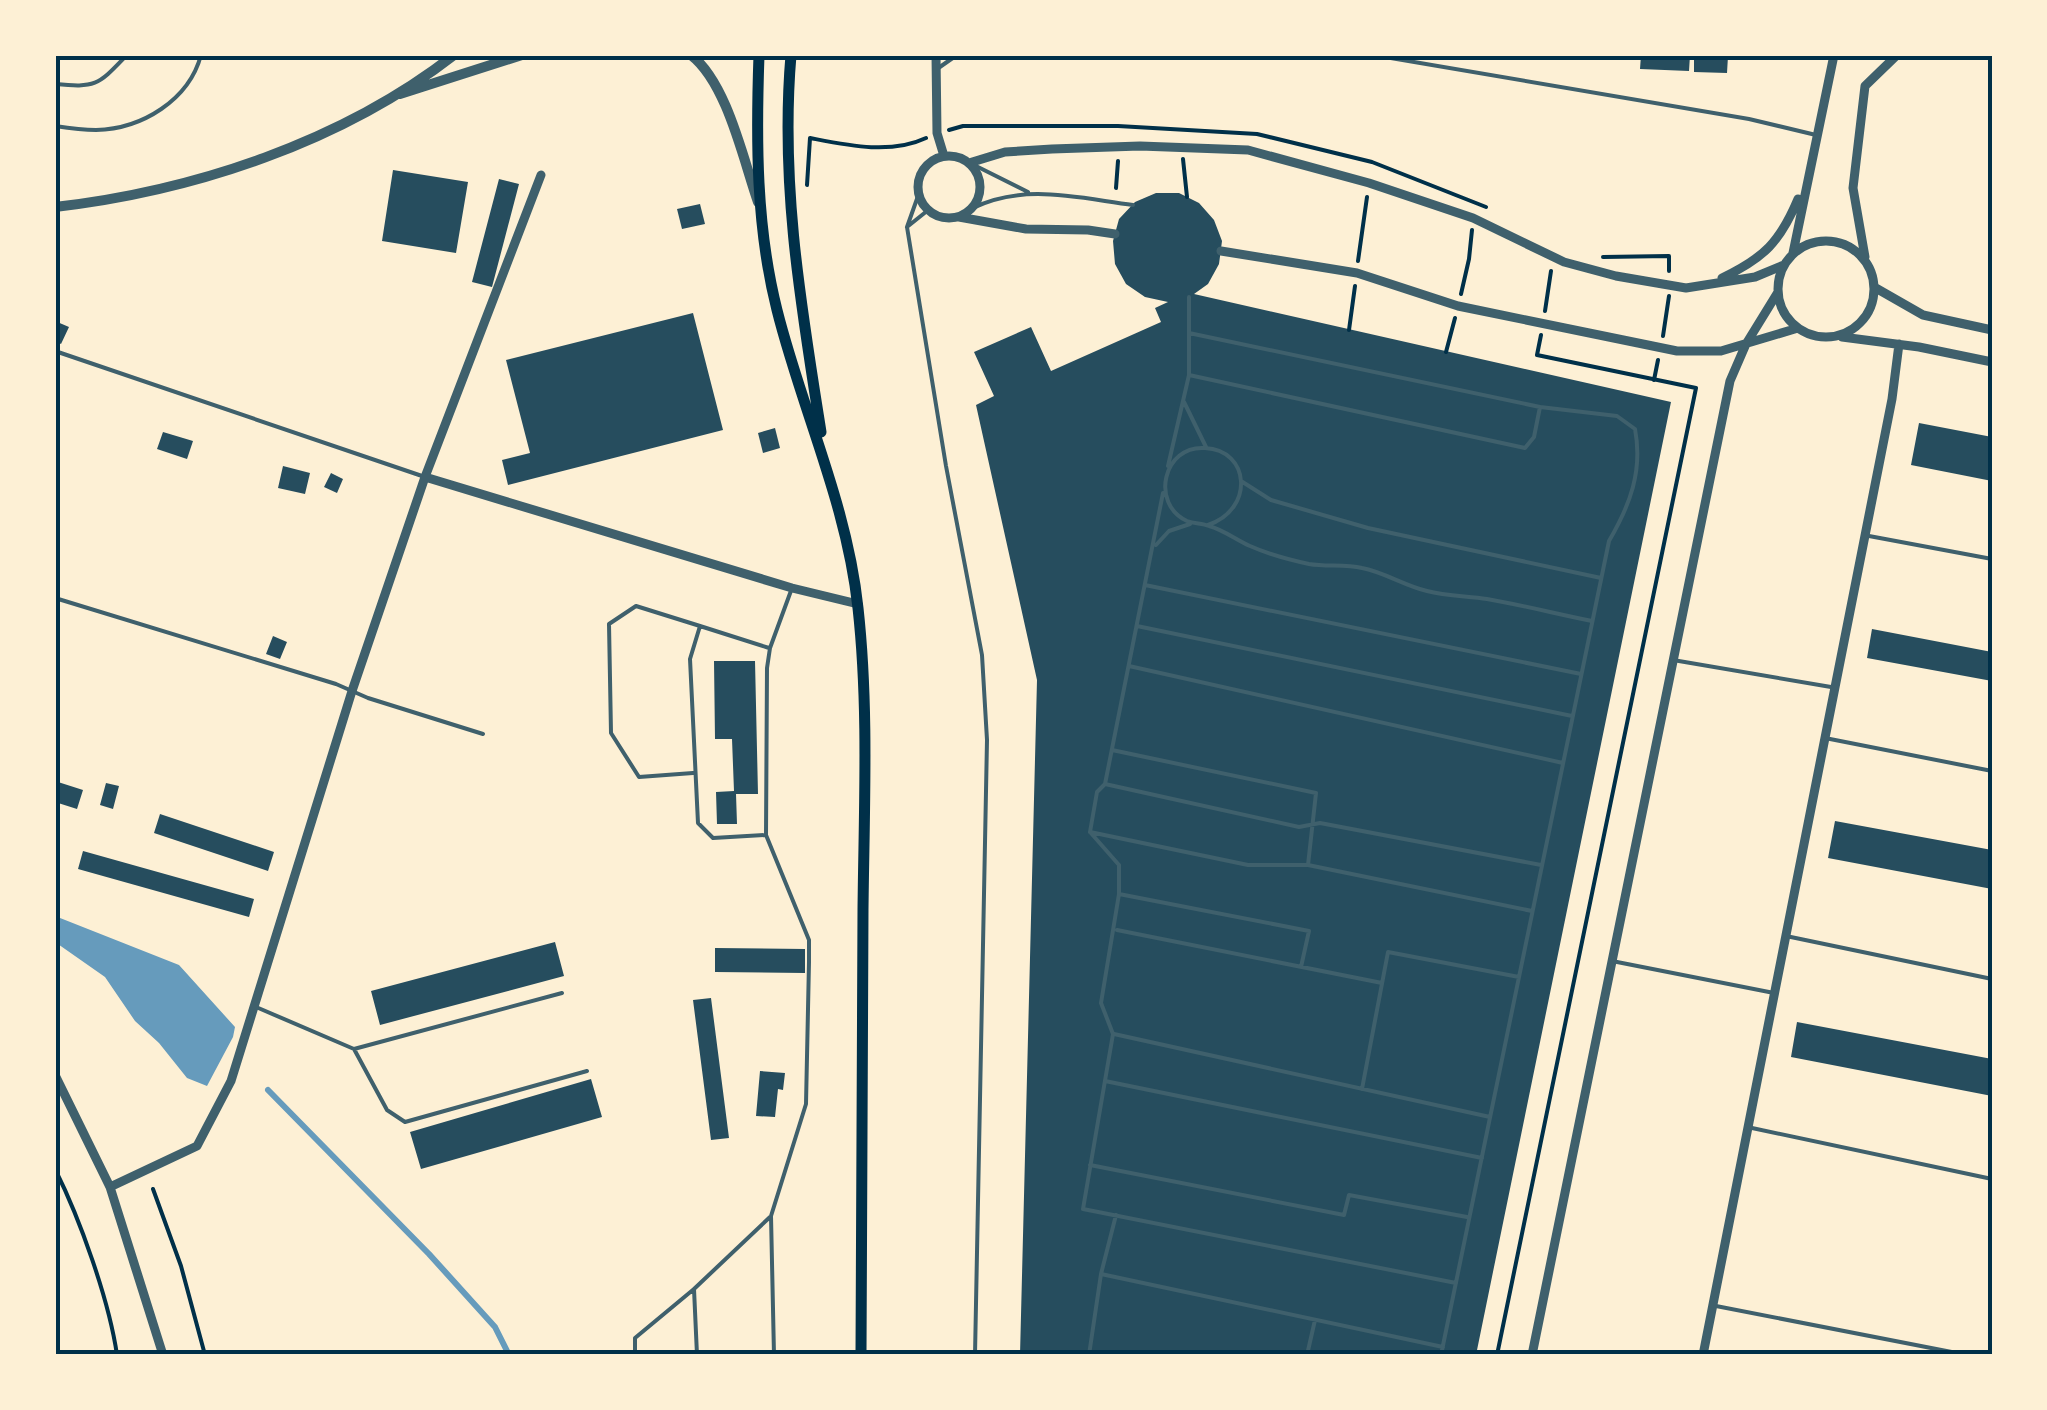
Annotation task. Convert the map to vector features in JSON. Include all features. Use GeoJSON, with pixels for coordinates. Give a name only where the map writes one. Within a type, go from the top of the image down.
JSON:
{"type":"FeatureCollection","features":[{"type":"Feature","properties":{"kind":"main road"},"geometry":{"type":"LineString","coordinates":[[760,55],[760,208],[767,264],[790,357],[826,461]]}},
{"type":"Feature","properties":{"kind":"main road"},"geometry":{"type":"LineString","coordinates":[[791,55],[788,150],[793,255],[826,461],[858,604],[863,678],[861,1355]]}},
{"type":"Feature","properties":{"kind":"street"},"geometry":{"type":"LineString","coordinates":[[55,206],[108,200],[212,176],[281,150],[385,99],[454,55]]}},
{"type":"Feature","properties":{"kind":"street"},"geometry":{"type":"LineString","coordinates":[[385,99],[522,55]]}},
{"type":"Feature","properties":{"kind":"street"},"geometry":{"type":"LineString","coordinates":[[691,55],[712,78],[721,97],[760,208]]}},
{"type":"Feature","properties":{"kind":"street"},"geometry":{"type":"LineString","coordinates":[[936,55],[937,133],[944,156]]}},
{"type":"Feature","properties":{"kind":"street"},"geometry":{"type":"LineString","coordinates":[[1792,254],[1834,55]]}},
{"type":"Feature","properties":{"kind":"street"},"geometry":{"type":"LineString","coordinates":[[1836,336],[1859,324],[1868,314],[1874,287],[1865,260],[1854,188],[1864,86],[1897,55]]}},
{"type":"Feature","properties":{"kind":"street"},"geometry":{"type":"LineString","coordinates":[[969,163],[1005,152],[1052,149],[1140,146],[1248,150],[1369,183],[1473,218],[1550,256],[1616,276],[1686,288],[1755,276],[1784,264]]}},
{"type":"Feature","properties":{"kind":"street"},"geometry":{"type":"LineString","coordinates":[[959,218],[973,208],[980,193],[978,176],[969,163],[944,156],[928,163],[918,178],[918,196],[928,211],[942,218],[1115,234]]}},
{"type":"Feature","properties":{"kind":"street"},"geometry":{"type":"LineString","coordinates":[[110,1187],[198,1146],[232,1081],[352,692],[425,477],[541,175]]}},
{"type":"Feature","properties":{"kind":"street"},"geometry":{"type":"LineString","coordinates":[[1686,288],[1734,273],[1776,244],[1807,178]]}},
{"type":"Feature","properties":{"kind":"street"},"geometry":{"type":"LineString","coordinates":[[1532,1355],[1730,381],[1746,344],[1778,292],[1784,264],[1792,254],[1804,246],[1830,240],[1856,250],[1865,260]]}},
{"type":"Feature","properties":{"kind":"street"},"geometry":{"type":"LineString","coordinates":[[1220,251],[1356,272],[1458,306],[1661,348],[1721,351],[1798,328]]}},
{"type":"Feature","properties":{"kind":"street"},"geometry":{"type":"LineString","coordinates":[[1874,287],[1924,315],[1992,330]]}},
{"type":"Feature","properties":{"kind":"street"},"geometry":{"type":"LineString","coordinates":[[1778,292],[1782,307],[1798,328],[1810,334],[1900,344],[1992,362]]}},
{"type":"Feature","properties":{"kind":"street"},"geometry":{"type":"LineString","coordinates":[[1705,1355],[1900,344]]}},
{"type":"Feature","properties":{"kind":"street"},"geometry":{"type":"LineString","coordinates":[[425,477],[792,588],[858,604]]}},
{"type":"Feature","properties":{"kind":"street"},"geometry":{"type":"LineString","coordinates":[[55,1075],[110,1187],[164,1355]]}},
{"type":"Feature","properties":{"kind":"lane"},"geometry":{"type":"LineString","coordinates":[[55,84],[88,87],[109,74],[127,55]]}},
{"type":"Feature","properties":{"kind":"lane"},"geometry":{"type":"LineString","coordinates":[[55,126],[98,130],[142,120],[178,98],[201,55]]}},
{"type":"Feature","properties":{"kind":"lane"},"geometry":{"type":"LineString","coordinates":[[936,69],[957,55]]}},
{"type":"Feature","properties":{"kind":"lane"},"geometry":{"type":"LineString","coordinates":[[1373,55],[1749,119],[1816,134]]}},
{"type":"Feature","properties":{"kind":"lane"},"geometry":{"type":"LineString","coordinates":[[969,163],[1028,192]]}},
{"type":"Feature","properties":{"kind":"lane"},"geometry":{"type":"LineString","coordinates":[[973,208],[997,196],[1028,192],[1132,205]]}},
{"type":"Feature","properties":{"kind":"lane"},"geometry":{"type":"LineString","coordinates":[[918,196],[907,226],[982,655],[987,740],[975,1355]]}},
{"type":"Feature","properties":{"kind":"lane"},"geometry":{"type":"LineString","coordinates":[[907,226],[928,211]]}},
{"type":"Feature","properties":{"kind":"lane"},"geometry":{"type":"LineString","coordinates":[[1190,297],[1189,375],[1184,402],[1105,784],[1097,792],[1090,832],[1118,866],[1119,894],[1101,1003],[1113,1034],[1083,1209],[1456,1283]]}},
{"type":"Feature","properties":{"kind":"lane"},"geometry":{"type":"LineString","coordinates":[[1189,334],[1540,406],[1617,416],[1636,429],[1640,454],[1627,510],[1609,542],[1601,578],[1441,1355]]}},
{"type":"Feature","properties":{"kind":"lane"},"geometry":{"type":"LineString","coordinates":[[55,351],[425,477]]}},
{"type":"Feature","properties":{"kind":"lane"},"geometry":{"type":"LineString","coordinates":[[1189,375],[1524,448],[1534,437],[1540,406]]}},
{"type":"Feature","properties":{"kind":"lane"},"geometry":{"type":"LineString","coordinates":[[1184,402],[1206,447]]}},
{"type":"Feature","properties":{"kind":"lane"},"geometry":{"type":"LineString","coordinates":[[1153,548],[1168,531],[1222,520],[1234,510],[1240,496],[1242,481],[1235,465],[1223,453],[1206,447],[1190,449],[1176,458],[1167,471]]}},
{"type":"Feature","properties":{"kind":"lane"},"geometry":{"type":"LineString","coordinates":[[1242,481],[1271,500],[1368,528],[1601,578]]}},
{"type":"Feature","properties":{"kind":"lane"},"geometry":{"type":"LineString","coordinates":[[1164,487],[1168,503],[1178,516],[1192,524]]}},
{"type":"Feature","properties":{"kind":"lane"},"geometry":{"type":"LineString","coordinates":[[1208,525],[1252,548],[1309,564],[1364,568],[1426,591],[1489,599],[1592,622]]}},
{"type":"Feature","properties":{"kind":"lane"},"geometry":{"type":"LineString","coordinates":[[1865,535],[1992,558]]}},
{"type":"Feature","properties":{"kind":"lane"},"geometry":{"type":"LineString","coordinates":[[1146,585],[1581,674]]}},
{"type":"Feature","properties":{"kind":"lane"},"geometry":{"type":"LineString","coordinates":[[774,1355],[772,1216],[806,1104],[809,940],[766,836],[767,668],[770,648],[792,588]]}},
{"type":"Feature","properties":{"kind":"lane"},"geometry":{"type":"LineString","coordinates":[[55,598],[336,684],[483,734]]}},
{"type":"Feature","properties":{"kind":"lane"},"geometry":{"type":"LineString","coordinates":[[696,773],[639,777],[611,733],[608,624],[636,606],[770,648]]}},
{"type":"Feature","properties":{"kind":"lane"},"geometry":{"type":"LineString","coordinates":[[700,626],[690,658],[698,823],[713,838],[766,836]]}},
{"type":"Feature","properties":{"kind":"lane"},"geometry":{"type":"LineString","coordinates":[[1137,626],[1572,716]]}},
{"type":"Feature","properties":{"kind":"lane"},"geometry":{"type":"LineString","coordinates":[[1673,660],[1835,687]]}},
{"type":"Feature","properties":{"kind":"lane"},"geometry":{"type":"LineString","coordinates":[[1129,666],[1563,763]]}},
{"type":"Feature","properties":{"kind":"lane"},"geometry":{"type":"LineString","coordinates":[[1825,738],[1992,771]]}},
{"type":"Feature","properties":{"kind":"lane"},"geometry":{"type":"LineString","coordinates":[[1112,750],[1316,792],[1308,865]]}},
{"type":"Feature","properties":{"kind":"lane"},"geometry":{"type":"LineString","coordinates":[[1105,784],[1299,827],[1320,823],[1542,865]]}},
{"type":"Feature","properties":{"kind":"lane"},"geometry":{"type":"LineString","coordinates":[[1090,832],[1248,866],[1308,865],[1532,911]]}},
{"type":"Feature","properties":{"kind":"lane"},"geometry":{"type":"LineString","coordinates":[[1119,894],[1309,931],[1302,967]]}},
{"type":"Feature","properties":{"kind":"lane"},"geometry":{"type":"LineString","coordinates":[[1115,930],[1382,983]]}},
{"type":"Feature","properties":{"kind":"lane"},"geometry":{"type":"LineString","coordinates":[[1786,936],[1992,978]]}},
{"type":"Feature","properties":{"kind":"lane"},"geometry":{"type":"LineString","coordinates":[[1362,1089],[1388,952],[1519,978]]}},
{"type":"Feature","properties":{"kind":"lane"},"geometry":{"type":"LineString","coordinates":[[1612,961],[1774,994]]}},
{"type":"Feature","properties":{"kind":"lane"},"geometry":{"type":"LineString","coordinates":[[354,1050],[562,993]]}},
{"type":"Feature","properties":{"kind":"lane"},"geometry":{"type":"LineString","coordinates":[[256,1007],[354,1050],[387,1110],[405,1122],[586,1071]]}},
{"type":"Feature","properties":{"kind":"lane"},"geometry":{"type":"LineString","coordinates":[[1113,1034],[1490,1117]]}},
{"type":"Feature","properties":{"kind":"lane"},"geometry":{"type":"LineString","coordinates":[[1105,1081],[1482,1158]]}},
{"type":"Feature","properties":{"kind":"lane"},"geometry":{"type":"LineString","coordinates":[[1748,1127],[1992,1179]]}},
{"type":"Feature","properties":{"kind":"lane"},"geometry":{"type":"LineString","coordinates":[[1090,1165],[1344,1215],[1349,1195],[1469,1218]]}},
{"type":"Feature","properties":{"kind":"lane"},"geometry":{"type":"LineString","coordinates":[[1089,1355],[1116,1215]]}},
{"type":"Feature","properties":{"kind":"lane"},"geometry":{"type":"LineString","coordinates":[[635,1355],[634,1338],[694,1289],[772,1216]]}},
{"type":"Feature","properties":{"kind":"lane"},"geometry":{"type":"LineString","coordinates":[[1102,1274],[1443,1347]]}},
{"type":"Feature","properties":{"kind":"lane"},"geometry":{"type":"LineString","coordinates":[[694,1289],[697,1355]]}},
{"type":"Feature","properties":{"kind":"lane"},"geometry":{"type":"LineString","coordinates":[[1713,1306],[1967,1355]]}},
{"type":"Feature","properties":{"kind":"lane"},"geometry":{"type":"LineString","coordinates":[[1307,1355],[1315,1320]]}},
{"type":"Feature","properties":{"kind":"path"},"geometry":{"type":"LineString","coordinates":[[807,186],[810,138],[857,148],[913,144],[963,126],[1118,126],[1258,134],[1372,162],[1488,208]]}},
{"type":"Feature","properties":{"kind":"path"},"geometry":{"type":"LineString","coordinates":[[1349,330],[1372,162]]}},
{"type":"Feature","properties":{"kind":"path"},"geometry":{"type":"LineString","coordinates":[[1446,352],[1469,259],[1474,200]]}},
{"type":"Feature","properties":{"kind":"path"},"geometry":{"type":"LineString","coordinates":[[1497,1355],[1696,388],[1537,356],[1552,274],[1550,256]]}},
{"type":"Feature","properties":{"kind":"path"},"geometry":{"type":"LineString","coordinates":[[1600,257],[1668,256],[1670,285],[1654,380]]}},
{"type":"Feature","properties":{"kind":"path"},"geometry":{"type":"LineString","coordinates":[[55,1169],[87,1250],[117,1355]]}},
{"type":"Feature","properties":{"kind":"path"},"geometry":{"type":"LineString","coordinates":[[153,1189],[181,1266],[206,1355]]}},
{"type":"Feature","properties":{"kind":"water"},"geometry":{"type":"Polygon","coordinates":[[[55,916],[179,965],[235,1027],[207,1086],[187,1078],[135,1021],[105,977],[55,942],[55,916]]]}},
{"type":"Feature","properties":{"kind":"building"},"geometry":{"type":"Polygon","coordinates":[[[1641,55],[1690,55],[1689,71],[1640,69],[1641,55]]]}},
{"type":"Feature","properties":{"kind":"building"},"geometry":{"type":"Polygon","coordinates":[[[1694,55],[1728,56],[1727,73],[1694,72],[1694,55]]]}},
{"type":"Feature","properties":{"kind":"building"},"geometry":{"type":"Polygon","coordinates":[[[393,170],[468,182],[456,253],[382,241],[393,170]]]}},
{"type":"Feature","properties":{"kind":"building"},"geometry":{"type":"Polygon","coordinates":[[[499,179],[519,184],[492,287],[472,282],[499,179]]]}},
{"type":"Feature","properties":{"kind":"building"},"geometry":{"type":"Polygon","coordinates":[[[1156,193],[1179,193],[1199,203],[1214,220],[1222,241],[1219,264],[1208,284],[1194,294],[1671,402],[1476,1355],[1020,1355],[1037,680],[976,405],[994,396],[974,352],[1031,327],[1051,371],[1161,322],[1155,308],[1168,302],[1145,297],[1126,284],[1115,264],[1113,241],[1119,219],[1135,202],[1156,193]]]}},
{"type":"Feature","properties":{"kind":"building"},"geometry":{"type":"Polygon","coordinates":[[[700,204],[705,224],[682,229],[677,209],[700,204]]]}},
{"type":"Feature","properties":{"kind":"building"},"geometry":{"type":"Polygon","coordinates":[[[693,313],[723,430],[508,485],[502,460],[530,453],[506,360],[693,313]]]}},
{"type":"Feature","properties":{"kind":"building"},"geometry":{"type":"Polygon","coordinates":[[[55,321],[69,327],[61,344],[55,341],[55,321]]]}},
{"type":"Feature","properties":{"kind":"building"},"geometry":{"type":"Polygon","coordinates":[[[1919,423],[1992,437],[1992,481],[1911,465],[1919,423]]]}},
{"type":"Feature","properties":{"kind":"building"},"geometry":{"type":"Polygon","coordinates":[[[775,428],[780,448],[763,453],[758,433],[775,428]]]}},
{"type":"Feature","properties":{"kind":"building"},"geometry":{"type":"Polygon","coordinates":[[[163,432],[193,441],[187,459],[157,449],[163,432]]]}},
{"type":"Feature","properties":{"kind":"building"},"geometry":{"type":"Polygon","coordinates":[[[283,466],[310,473],[305,494],[278,488],[283,466]]]}},
{"type":"Feature","properties":{"kind":"building"},"geometry":{"type":"Polygon","coordinates":[[[331,473],[343,479],[337,493],[324,487],[331,473]]]}},
{"type":"Feature","properties":{"kind":"building"},"geometry":{"type":"Polygon","coordinates":[[[1872,629],[1992,652],[1992,681],[1867,658],[1872,629]]]}},
{"type":"Feature","properties":{"kind":"building"},"geometry":{"type":"Polygon","coordinates":[[[273,636],[287,642],[280,659],[266,654],[273,636]]]}},
{"type":"Feature","properties":{"kind":"building"},"geometry":{"type":"Polygon","coordinates":[[[714,661],[755,661],[758,794],[736,794],[737,824],[717,824],[716,792],[734,791],[732,739],[715,739],[714,661]]]}},
{"type":"Feature","properties":{"kind":"building"},"geometry":{"type":"Polygon","coordinates":[[[58,782],[83,790],[77,809],[55,802],[58,782]]]}},
{"type":"Feature","properties":{"kind":"building"},"geometry":{"type":"Polygon","coordinates":[[[106,783],[119,786],[113,809],[100,805],[106,783]]]}},
{"type":"Feature","properties":{"kind":"building"},"geometry":{"type":"Polygon","coordinates":[[[160,814],[274,852],[268,871],[154,833],[160,814]]]}},
{"type":"Feature","properties":{"kind":"building"},"geometry":{"type":"Polygon","coordinates":[[[1835,821],[1992,850],[1992,889],[1828,858],[1835,821]]]}},
{"type":"Feature","properties":{"kind":"building"},"geometry":{"type":"Polygon","coordinates":[[[83,851],[254,899],[249,917],[78,869],[83,851]]]}},
{"type":"Feature","properties":{"kind":"building"},"geometry":{"type":"Polygon","coordinates":[[[555,942],[564,976],[380,1025],[371,991],[555,942]]]}},
{"type":"Feature","properties":{"kind":"building"},"geometry":{"type":"Polygon","coordinates":[[[715,948],[805,949],[805,973],[715,972],[715,948]]]}},
{"type":"Feature","properties":{"kind":"building"},"geometry":{"type":"Polygon","coordinates":[[[711,998],[729,1138],[711,1140],[693,1000],[711,998]]]}},
{"type":"Feature","properties":{"kind":"building"},"geometry":{"type":"Polygon","coordinates":[[[1797,1022],[1992,1059],[1992,1096],[1791,1057],[1797,1022]]]}},
{"type":"Feature","properties":{"kind":"building"},"geometry":{"type":"Polygon","coordinates":[[[760,1071],[785,1073],[783,1090],[778,1089],[775,1117],[756,1116],[760,1071]]]}},
{"type":"Feature","properties":{"kind":"building"},"geometry":{"type":"Polygon","coordinates":[[[591,1079],[602,1117],[421,1169],[410,1132],[591,1079]]]}},
{"type":"Feature","properties":{"kind":"waterway"},"geometry":{"type":"LineString","coordinates":[[268,1090],[429,1254],[495,1327],[509,1355]]}}]}
